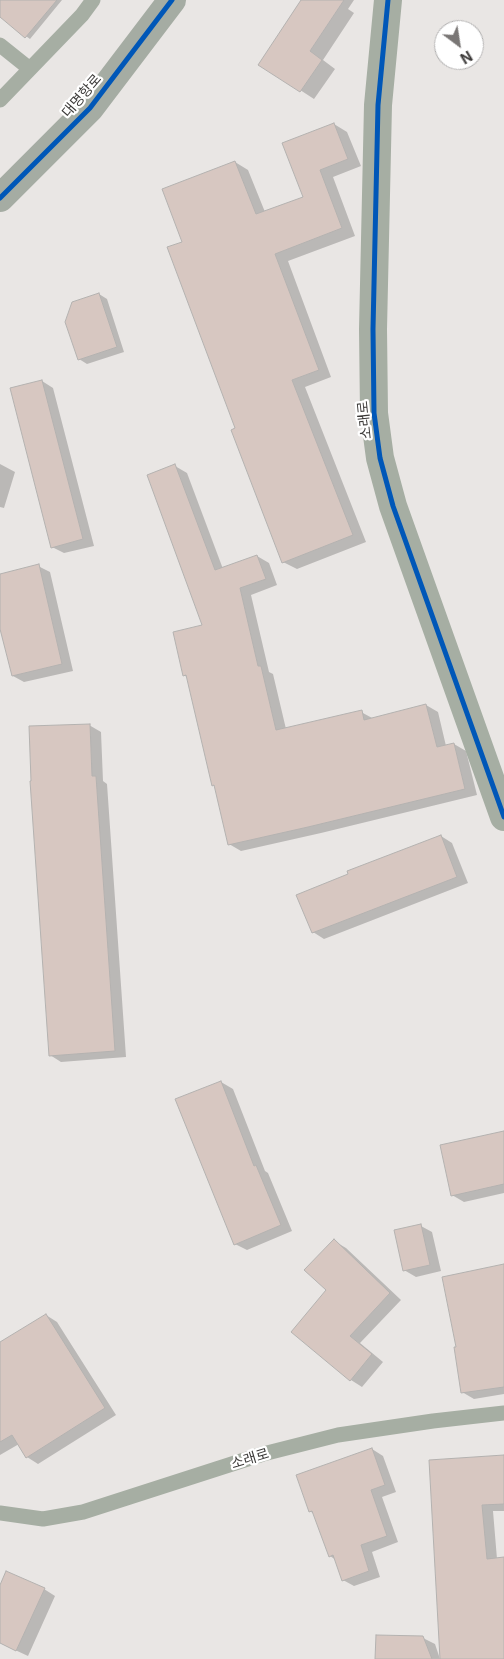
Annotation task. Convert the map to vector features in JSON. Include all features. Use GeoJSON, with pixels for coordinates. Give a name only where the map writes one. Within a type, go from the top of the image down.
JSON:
{"type":"FeatureCollection","features":[{"type":"Feature","properties":{"kind":"main road","name":"대명항로"},"geometry":{"type":"LineString","coordinates":[[0,198],[90,108],[172,0]]}},
{"type":"Feature","properties":{"kind":"street","name":"소래로"},"geometry":{"type":"LineString","coordinates":[[388,0],[378,105],[373,329],[374,413],[380,458],[393,506],[504,816]]}},
{"type":"Feature","properties":{"kind":"lane"},"geometry":{"type":"LineString","coordinates":[[0,100],[82,15],[93,0]]}},
{"type":"Feature","properties":{"kind":"lane"},"geometry":{"type":"LineString","coordinates":[[0,45],[30,69]]}},
{"type":"Feature","properties":{"kind":"lane","name":"소래로"},"geometry":{"type":"LineString","coordinates":[[0,1513],[43,1519],[83,1512],[263,1454],[338,1435],[504,1413]]}},
{"type":"Feature","properties":{"kind":"building"},"geometry":{"type":"Polygon","coordinates":[[[0,0],[57,0],[25,38],[0,17],[0,0]]]}},
{"type":"Feature","properties":{"kind":"building"},"geometry":{"type":"Polygon","coordinates":[[[301,0],[344,0],[310,51],[322,60],[300,92],[258,65],[301,0]]]}},
{"type":"Feature","properties":{"kind":"building"},"geometry":{"type":"Polygon","coordinates":[[[334,123],[348,159],[320,170],[342,228],[275,254],[319,370],[292,380],[353,535],[282,563],[231,430],[235,428],[167,247],[182,242],[162,189],[235,161],[256,214],[303,197],[282,143],[334,123]]]}},
{"type":"Feature","properties":{"kind":"building"},"geometry":{"type":"Polygon","coordinates":[[[99,293],[117,347],[78,360],[65,322],[72,302],[99,293]]]}},
{"type":"Feature","properties":{"kind":"building"},"geometry":{"type":"Polygon","coordinates":[[[42,380],[83,539],[51,548],[10,388],[42,380]]]}},
{"type":"Feature","properties":{"kind":"building"},"geometry":{"type":"Polygon","coordinates":[[[175,464],[215,570],[257,555],[266,579],[240,588],[258,666],[261,666],[276,730],[362,710],[364,720],[426,704],[437,747],[454,743],[465,789],[228,845],[186,675],[183,676],[173,632],[202,625],[147,475],[175,464]]]}},
{"type":"Feature","properties":{"kind":"building"},"geometry":{"type":"Polygon","coordinates":[[[39,564],[62,664],[12,676],[0,629],[0,574],[39,564]]]}},
{"type":"Feature","properties":{"kind":"building"},"geometry":{"type":"Polygon","coordinates":[[[90,724],[92,776],[96,776],[115,1051],[49,1056],[30,781],[29,726],[90,724]]]}},
{"type":"Feature","properties":{"kind":"building"},"geometry":{"type":"Polygon","coordinates":[[[441,835],[457,877],[312,933],[296,895],[348,874],[347,871],[441,835]]]}},
{"type":"Feature","properties":{"kind":"building"},"geometry":{"type":"Polygon","coordinates":[[[221,1081],[254,1166],[256,1165],[281,1225],[234,1245],[175,1099],[221,1081]]]}},
{"type":"Feature","properties":{"kind":"building"},"geometry":{"type":"Polygon","coordinates":[[[504,1131],[504,1184],[451,1196],[440,1145],[504,1131]]]}},
{"type":"Feature","properties":{"kind":"building"},"geometry":{"type":"Polygon","coordinates":[[[421,1224],[430,1265],[403,1271],[394,1230],[421,1224]]]}},
{"type":"Feature","properties":{"kind":"building"},"geometry":{"type":"Polygon","coordinates":[[[334,1239],[390,1293],[350,1336],[372,1354],[350,1381],[291,1332],[326,1290],[304,1270],[334,1239]]]}},
{"type":"Feature","properties":{"kind":"building"},"geometry":{"type":"Polygon","coordinates":[[[504,1264],[504,1387],[461,1393],[454,1347],[456,1347],[442,1277],[504,1264]]]}},
{"type":"Feature","properties":{"kind":"building"},"geometry":{"type":"Polygon","coordinates":[[[46,1314],[105,1408],[26,1458],[12,1435],[0,1442],[0,1342],[46,1314]]]}},
{"type":"Feature","properties":{"kind":"building"},"geometry":{"type":"Polygon","coordinates":[[[372,1448],[385,1485],[371,1490],[387,1536],[361,1545],[369,1571],[342,1581],[333,1555],[329,1557],[312,1511],[309,1512],[296,1475],[372,1448]]]}},
{"type":"Feature","properties":{"kind":"building"},"geometry":{"type":"Polygon","coordinates":[[[504,1455],[504,1504],[482,1505],[487,1559],[504,1557],[504,1659],[440,1659],[429,1460],[504,1455]]]}},
{"type":"Feature","properties":{"kind":"building"},"geometry":{"type":"Polygon","coordinates":[[[6,1571],[45,1588],[16,1651],[0,1643],[0,1585],[6,1571]]]}},
{"type":"Feature","properties":{"kind":"building"},"geometry":{"type":"Polygon","coordinates":[[[376,1635],[423,1636],[432,1659],[375,1659],[376,1635]]]}},
{"type":"Feature","properties":{"kind":"cycle path"},"geometry":{"type":"LineString","coordinates":[[0,198],[90,108],[172,0]]}},
{"type":"Feature","properties":{"kind":"cycle path"},"geometry":{"type":"LineString","coordinates":[[388,0],[378,105],[373,329],[374,413],[380,458],[393,506],[504,817]]}}]}
